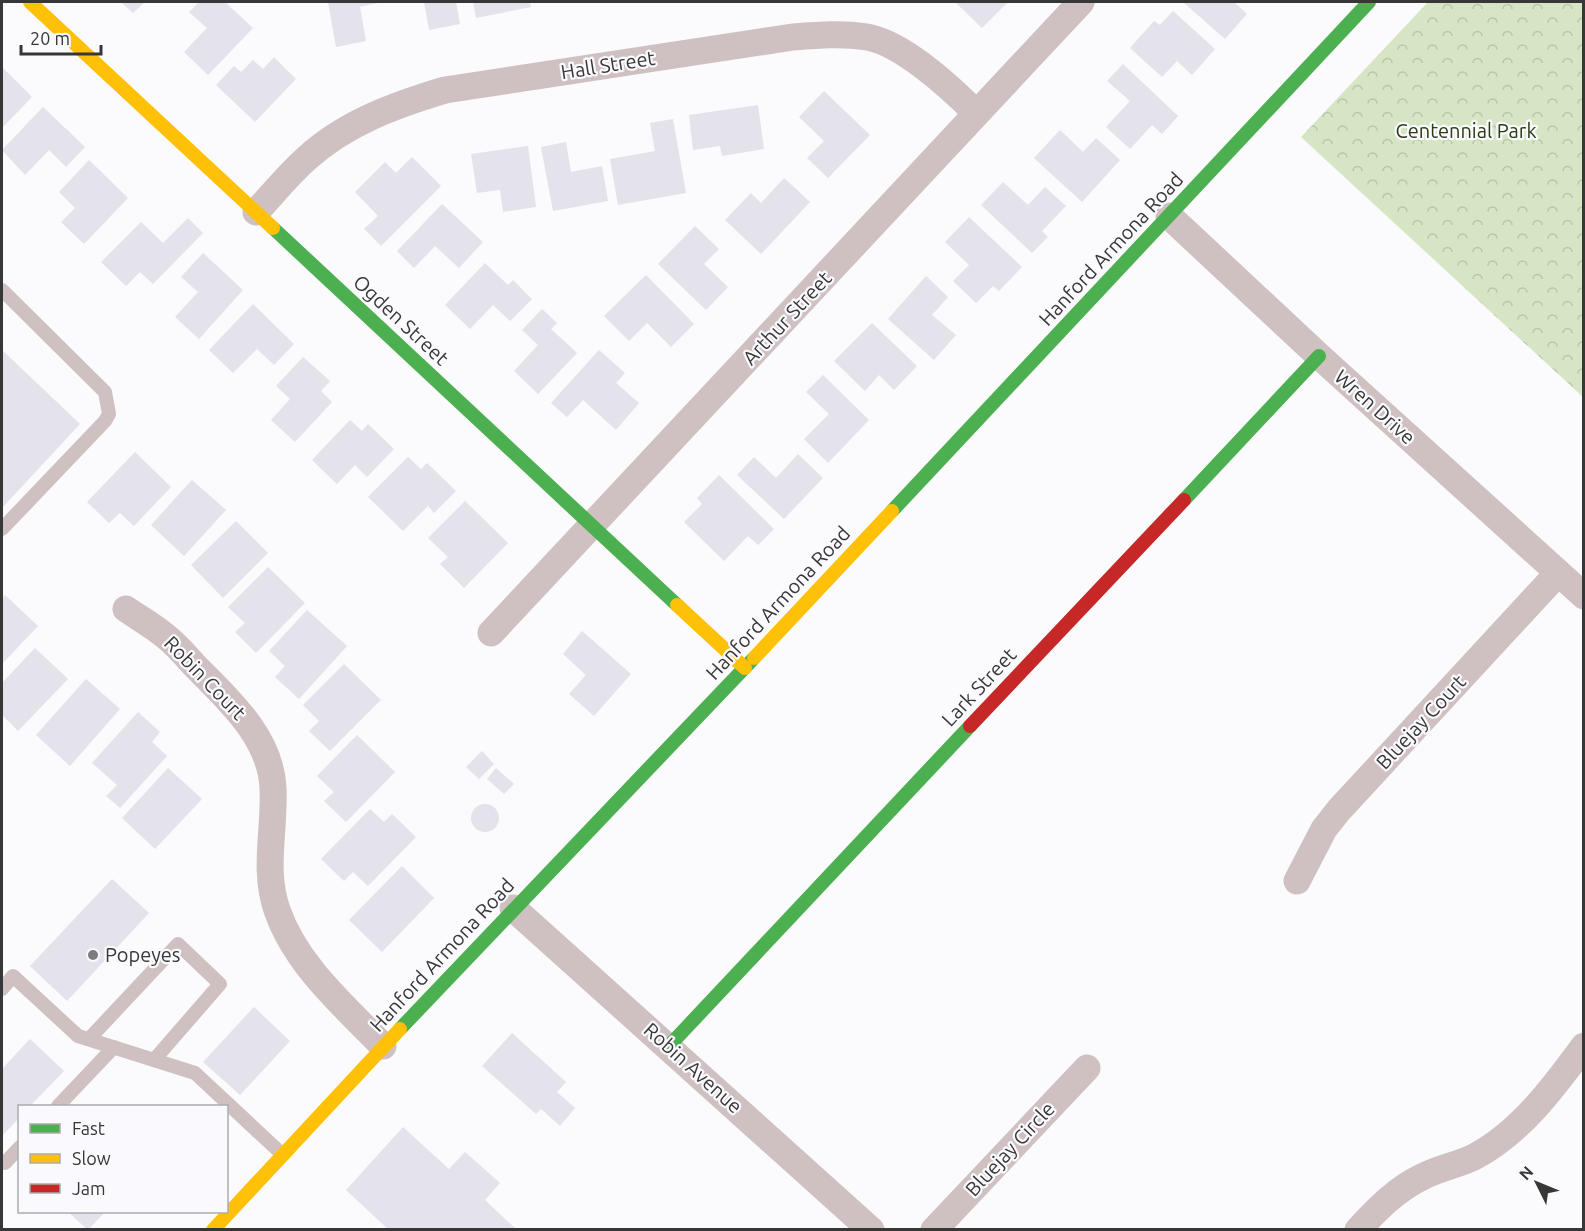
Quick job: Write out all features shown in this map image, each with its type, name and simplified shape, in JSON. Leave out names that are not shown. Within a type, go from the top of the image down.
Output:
[{"type":"street","name":"Ogden Street","points":[[30,2],[745,668]]},
{"type":"street","name":"Arthur Street","points":[[491,633],[1081,2]]},
{"type":"street","name":"Hanford Armona Road","points":[[213,1230],[513,908],[745,668],[1370,2]]},
{"type":"street","name":"Hall Street","points":[[256,212],[307,158],[358,122],[396,104],[445,90],[793,37],[833,34],[870,37],[911,57],[947,84],[976,113]]},
{"type":"street","name":"Wren Drive","points":[[1169,216],[1319,356],[1584,596]]},
{"type":"street","name":"Lark Street","points":[[669,1046],[1319,356]]},
{"type":"street","name":"Bluejay Court","points":[[1297,881],[1324,829],[1339,810],[1558,573]]},
{"type":"street","name":"Robin Court","points":[[126,609],[165,635],[247,721],[254,733],[273,786],[269,879],[278,911],[296,947],[319,980],[383,1046]]},
{"type":"street","name":"Robin Avenue","points":[[513,908],[871,1230]]},
{"type":"street","points":[[1358,1230],[1386,1200],[1422,1177],[1473,1157],[1492,1145],[1526,1117],[1556,1085],[1584,1046]]},
{"type":"street","name":"Bluejay Circle","points":[[934,1230],[1087,1068]]},
{"type":"lane","points":[[2,290],[105,392],[109,414],[105,421],[2,529]]},
{"type":"lane","points":[[89,1039],[177,944],[220,984],[154,1060]]},
{"type":"lane","points":[[2,989],[13,976],[78,1036],[195,1073],[283,1155]]},
{"type":"lane","points":[[60,1105],[114,1047]]},
{"type":"lane","points":[[4,1163],[18,1149]]},
{"type":"green space","name":"Centennial Park","points":[[1428,2],[1583,2],[1583,397],[1301,137]]},
{"type":"building","points":[[121,2],[145,2],[133,13]]},
{"type":"building","points":[[199,2],[225,2],[253,28],[208,75],[184,52],[207,28],[189,12]]},
{"type":"building","points":[[328,2],[382,2],[360,7],[366,41],[336,47]]},
{"type":"building","points":[[424,2],[456,2],[460,24],[429,30]]},
{"type":"building","points":[[473,2],[530,2],[531,7],[476,18]]},
{"type":"building","points":[[955,2],[1008,2],[982,28]]},
{"type":"building","points":[[1183,2],[1234,2],[1247,14],[1225,39]]},
{"type":"building","points":[[1173,11],[1215,49],[1192,75],[1177,61],[1162,77],[1130,48],[1154,21],[1160,25]]},
{"type":"building","points":[[274,57],[296,79],[255,122],[216,85],[234,66],[241,72],[253,60],[263,69]]},
{"type":"building","points":[[1123,64],[1178,116],[1162,134],[1152,125],[1130,149],[1106,127],[1130,101],[1107,81]]},
{"type":"building","points":[[2,67],[32,97],[2,128]]},
{"type":"building","points":[[824,91],[870,135],[828,178],[807,158],[824,141],[799,117]]},
{"type":"building","points":[[758,105],[764,149],[722,156],[720,146],[693,150],[689,115]]},
{"type":"building","points":[[43,107],[85,147],[66,167],[49,150],[25,175],[2,150]]},
{"type":"building","points":[[673,119],[686,193],[618,205],[610,159],[655,151],[650,123]]},
{"type":"building","points":[[1060,130],[1083,152],[1096,138],[1120,160],[1082,202],[1034,158]]},
{"type":"building","points":[[566,142],[571,172],[602,166],[608,201],[553,211],[541,147]]},
{"type":"building","points":[[528,146],[536,207],[503,212],[500,190],[477,193],[471,154]]},
{"type":"building","points":[[412,157],[441,186],[381,246],[364,229],[378,216],[355,192],[385,162],[396,173]]},
{"type":"building","points":[[89,160],[128,198],[84,244],[61,222],[75,208],[59,192]]},
{"type":"building","points":[[784,178],[810,202],[761,254],[725,220],[751,193],[761,203]]},
{"type":"building","points":[[1003,182],[1028,205],[1045,187],[1066,206],[1042,231],[1048,237],[1032,253],[981,205]]},
{"type":"building","points":[[442,204],[483,242],[459,268],[435,246],[414,268],[397,251]]},
{"type":"building","points":[[969,217],[1022,267],[999,291],[993,286],[976,303],[953,281],[969,265],[945,242]]},
{"type":"building","points":[[188,218],[203,233],[153,284],[140,272],[126,286],[101,262],[141,222],[163,243]]},
{"type":"building","points":[[695,226],[719,249],[704,264],[728,287],[706,310],[658,264]]},
{"type":"building","points":[[203,253],[243,290],[199,339],[175,317],[198,292],[181,277]]},
{"type":"building","points":[[485,263],[508,285],[513,280],[532,299],[510,321],[493,305],[470,329],[445,305]]},
{"type":"building","points":[[646,275],[694,324],[671,347],[647,323],[629,341],[604,316]]},
{"type":"building","points":[[926,276],[948,297],[932,315],[956,335],[934,360],[888,319]]},
{"type":"building","points":[[253,304],[294,344],[274,365],[257,349],[233,373],[209,350]]},
{"type":"building","points":[[542,309],[557,323],[551,329],[577,353],[538,394],[514,371],[538,345],[522,330]]},
{"type":"building","points":[[872,323],[917,366],[894,390],[879,375],[865,391],[834,361]]},
{"type":"building","points":[[2,350],[80,424],[2,508]]},
{"type":"building","points":[[599,350],[625,373],[616,383],[639,403],[616,430],[583,400],[567,417],[551,403]]},
{"type":"building","points":[[303,357],[330,381],[321,391],[332,402],[295,442],[271,420],[290,399],[276,386]]},
{"type":"building","points":[[823,375],[869,420],[828,463],[804,439],[829,414],[806,392]]},
{"type":"building","points":[[350,420],[362,431],[368,424],[394,449],[367,477],[355,465],[337,484],[312,460]]},
{"type":"building","points":[[135,452],[171,487],[134,526],[120,513],[109,523],[87,502]]},
{"type":"building","points":[[798,454],[823,478],[784,519],[737,475],[754,457],[776,478]]},
{"type":"building","points":[[408,457],[421,469],[427,463],[456,491],[434,513],[428,506],[403,531],[368,497]]},
{"type":"building","points":[[719,475],[774,529],[758,545],[748,536],[724,561],[684,522],[702,504],[697,498]]},
{"type":"building","points":[[192,480],[226,510],[184,556],[151,525]]},
{"type":"building","points":[[465,501],[508,543],[464,588],[440,564],[448,557],[428,538]]},
{"type":"building","points":[[236,521],[268,553],[223,598],[191,565]]},
{"type":"building","points":[[268,567],[305,603],[256,653],[235,632],[245,623],[228,607]]},
{"type":"building","points":[[5,595],[38,626],[2,664],[2,599]]},
{"type":"building","points":[[307,610],[347,646],[299,699],[275,677],[285,666],[269,651]]},
{"type":"building","points":[[582,631],[631,674],[594,716],[569,694],[586,675],[563,654]]},
{"type":"building","points":[[35,648],[68,679],[18,731],[2,715],[2,683]]},
{"type":"building","points":[[344,664],[381,700],[330,751],[309,731],[319,721],[303,705]]},
{"type":"building","points":[[86,679],[120,709],[70,766],[36,735]]},
{"type":"building","points":[[138,712],[160,732],[152,742],[167,756],[120,808],[106,796],[117,785],[92,763]]},
{"type":"building","points":[[357,735],[395,772],[346,822],[324,801],[334,792],[317,776]]},
{"type":"building","points":[[482,751],[494,764],[479,779],[466,767]]},
{"type":"building","points":[[168,768],[202,799],[155,849],[122,818]]},
{"type":"building","points":[[496,768],[514,784],[504,794],[487,779]]},
{"type":"building","points":[[485,804],[495,808],[499,818],[495,828],[485,832],[475,828],[471,818],[475,808]]},
{"type":"building","points":[[370,809],[384,822],[392,814],[416,837],[368,886],[353,872],[344,881],[321,859]]},
{"type":"building","points":[[402,866],[434,898],[382,952],[349,920]]},
{"type":"building","points":[[112,879],[149,913],[67,1001],[30,966]]},
{"type":"building","points":[[254,1007],[290,1041],[240,1095],[203,1062]]},
{"type":"building","points":[[512,1033],[566,1082],[557,1092],[575,1108],[560,1126],[541,1109],[536,1114],[482,1066]]},
{"type":"building","points":[[30,1039],[64,1071],[31,1105],[18,1105],[18,1119],[2,1136],[2,1069]]},
{"type":"building","points":[[403,1127],[449,1169],[465,1152],[500,1183],[485,1200],[517,1230],[389,1230],[346,1190]]},
{"type":"building","points":[[69,1213],[104,1213],[88,1230]]},
{"type":"traffic: fast","points":[[892,511],[1369,2]]},
{"type":"traffic: fast","points":[[273,228],[677,605]]},
{"type":"traffic: fast","points":[[1184,500],[1319,356]]},
{"type":"traffic: fast","points":[[400,1029],[754,658]]},
{"type":"traffic: fast","points":[[669,1046],[970,726]]},
{"type":"traffic: slow","points":[[30,2],[273,228]]},
{"type":"traffic: slow","points":[[754,658],[892,511]]},
{"type":"traffic: slow","points":[[677,605],[745,668]]},
{"type":"traffic: slow","points":[[213,1230],[400,1029]]},
{"type":"traffic: jam","points":[[970,726],[1184,500]]},
{"type":"place","name":"Popeyes","points":[[93,955]]}]
